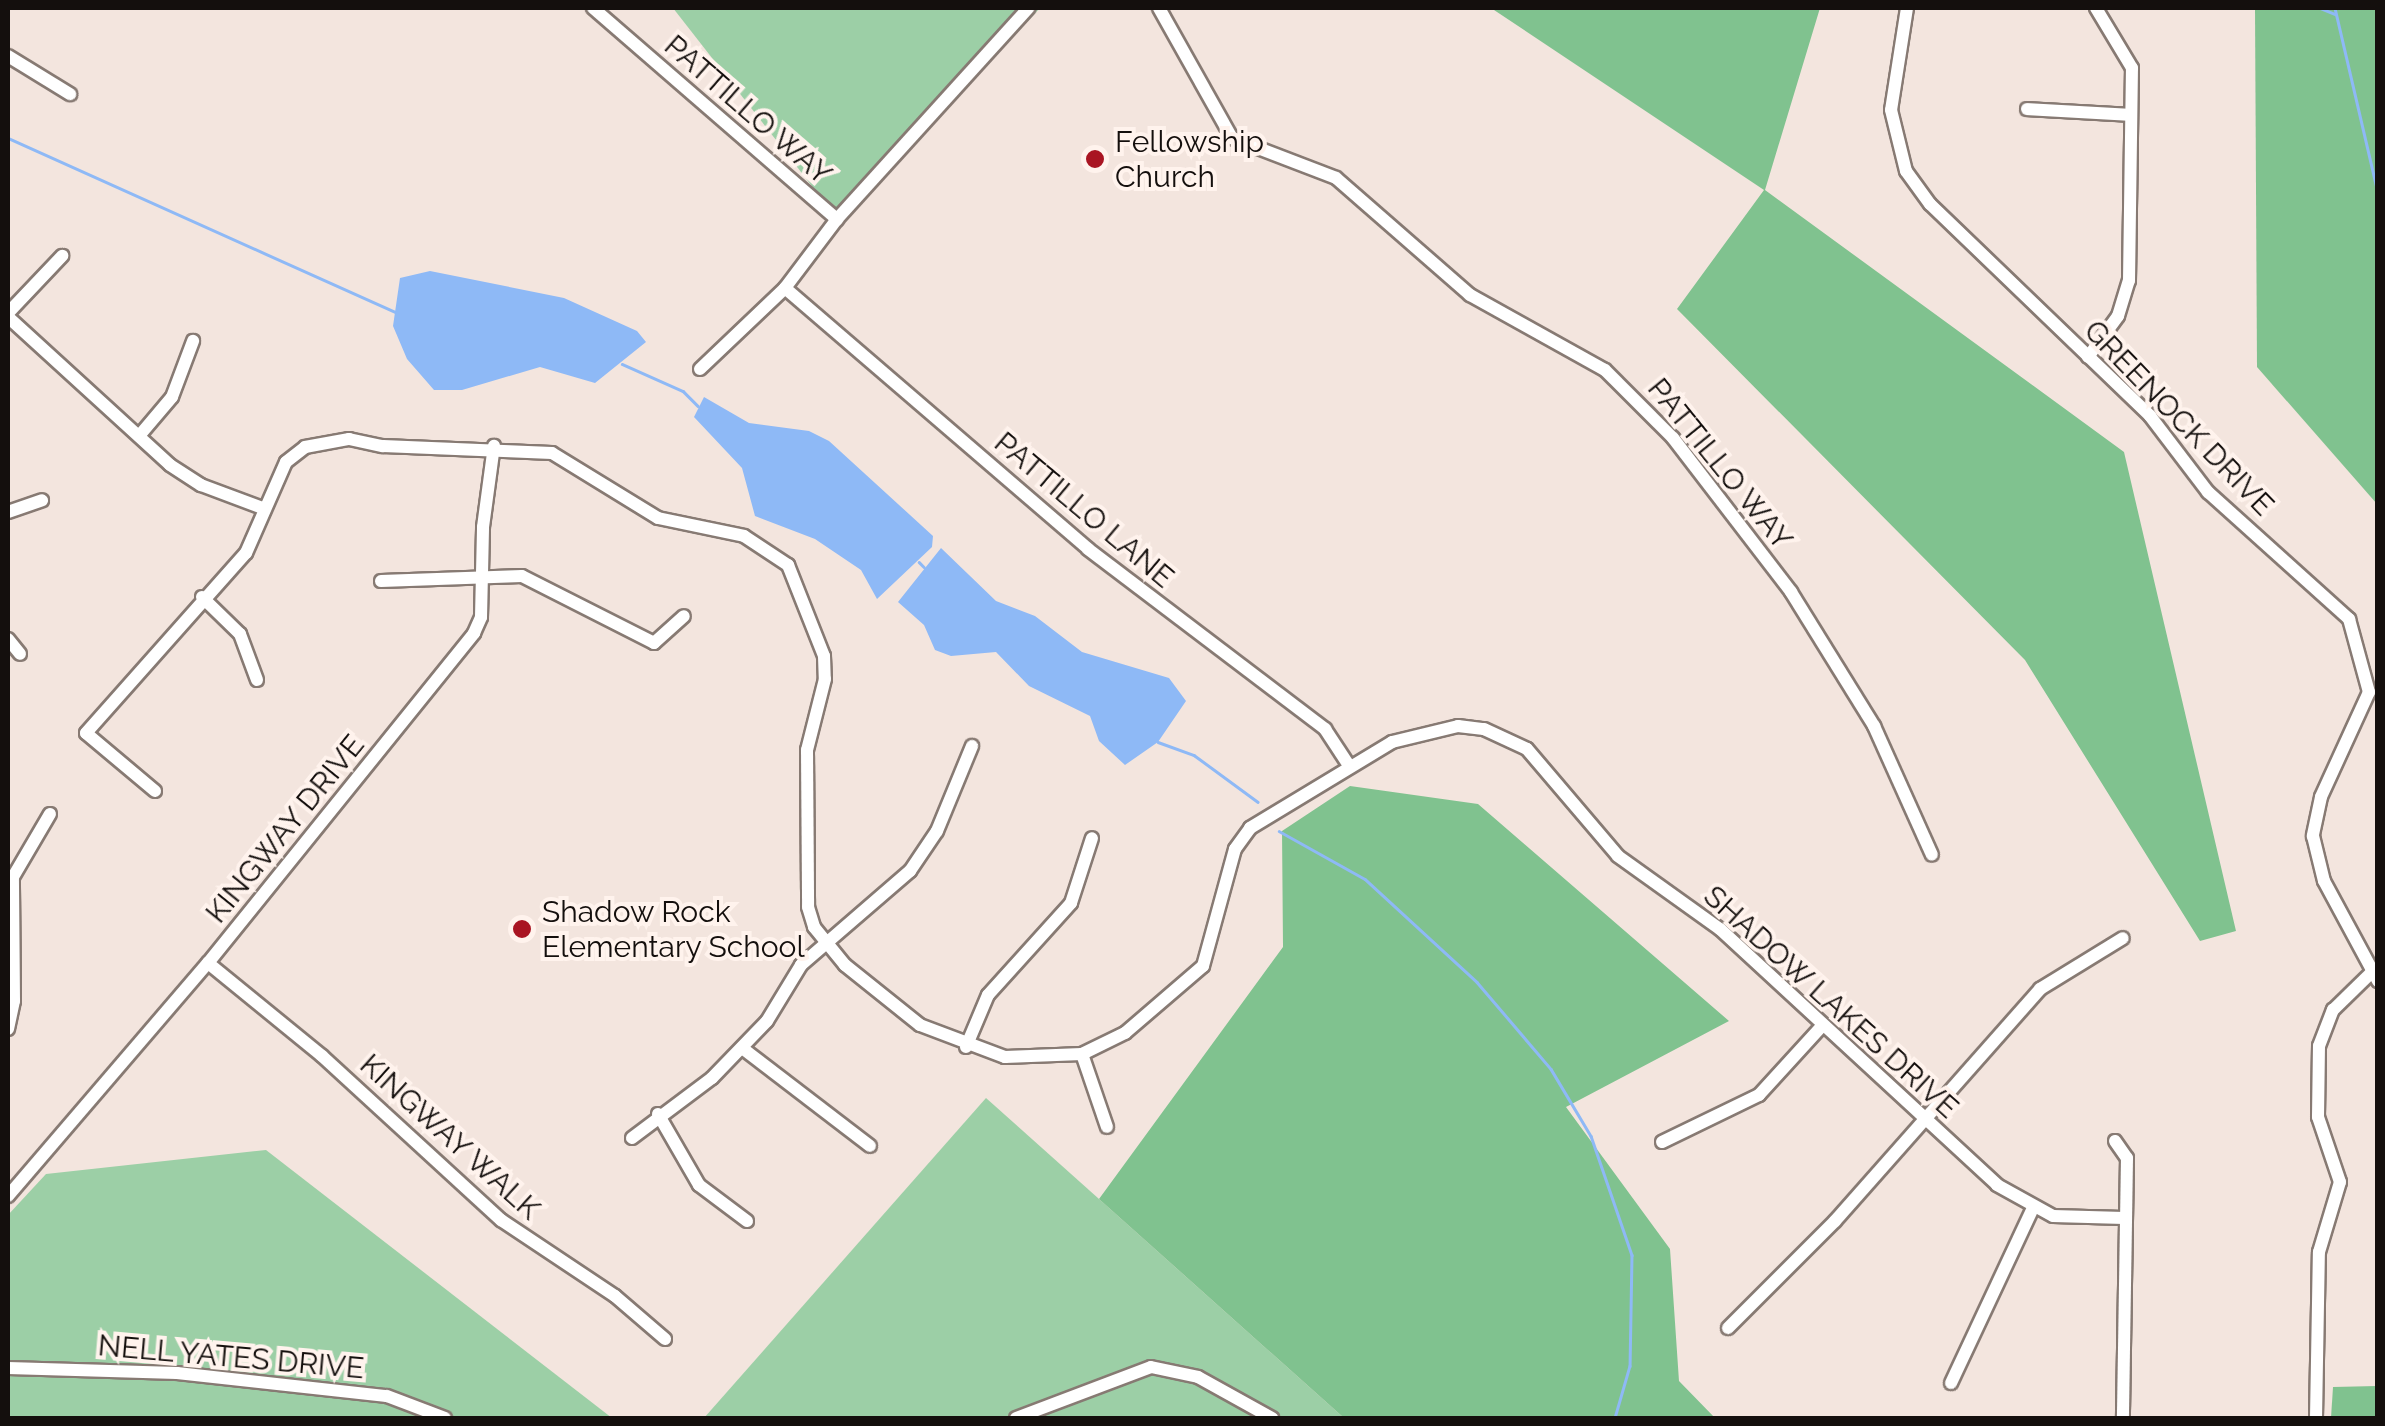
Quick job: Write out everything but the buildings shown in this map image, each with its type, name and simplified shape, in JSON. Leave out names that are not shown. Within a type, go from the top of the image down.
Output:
[{"type":"street","name":"PATTILLO WAY","points":[[593,8],[836,220],[1028,8]]},
{"type":"street","name":"PATTILLO WAY","points":[[1158,8],[1232,138],[1336,178],[1470,294],[1605,370],[1673,438],[1790,592],[1874,726],[1932,855]]},
{"type":"street","name":"GREENOCK DRIVE","points":[[1907,8],[1890,110],[1906,171],[1930,204],[2150,416],[2208,492],[2349,619],[2369,692],[2321,797],[2314,836],[2324,881],[2374,978]]},
{"type":"street","points":[[2088,357],[2118,316],[2129,281],[2132,68],[2096,8]]},
{"type":"street","points":[[8,56],[70,94]]},
{"type":"street","points":[[2027,109],[2131,115]]},
{"type":"street","points":[[700,369],[785,288],[836,220]]},
{"type":"street","points":[[62,256],[8,315],[139,436],[201,485],[263,508]]},
{"type":"street","name":"PATTILLO LANE","points":[[785,288],[1088,549],[1325,728],[1350,767]]},
{"type":"street","points":[[139,436],[172,396],[193,341]]},
{"type":"street","name":"SHADOW LAKES DRIVE","points":[[156,792],[86,733],[202,597],[246,552],[286,462],[322,442],[494,446],[552,453],[658,518],[744,536],[788,565],[824,656],[806,768],[808,907],[825,944],[920,1025],[966,1047],[1005,1057],[1082,1054],[1125,1033],[1203,966],[1235,848],[1250,828],[1392,742],[1458,726],[1509,736],[1562,785],[1618,856],[1720,929],[1820,1028],[2032,1210]]},
{"type":"street","name":"KINGWAY DRIVE","points":[[8,1196],[208,964],[474,634],[481,617],[494,446]]},
{"type":"street","points":[[8,512],[42,500]]},
{"type":"street","points":[[381,582],[482,576],[540,582],[654,644],[684,616]]},
{"type":"street","points":[[202,597],[240,634],[258,680]]},
{"type":"street","points":[[8,640],[20,654]]},
{"type":"street","points":[[632,1138],[658,1114],[695,1092],[742,1048],[800,965],[922,854],[972,746]]},
{"type":"street","points":[[8,1028],[14,1001],[13,877],[50,814]]},
{"type":"street","points":[[966,1047],[988,995],[1070,903],[1092,838]]},
{"type":"street","points":[[1728,1328],[2040,990],[2123,938]]},
{"type":"street","name":"KINGWAY WALK","points":[[208,964],[322,1056],[501,1220],[615,1296],[666,1339]]},
{"type":"street","points":[[2316,1418],[2319,1252],[2340,1182],[2318,1117],[2319,1046],[2332,1010],[2374,978]]},
{"type":"street","points":[[1662,1142],[1716,1121],[1758,1095],[1820,1028]]},
{"type":"street","points":[[742,1048],[870,1146]]},
{"type":"street","points":[[1082,1054],[1107,1127]]},
{"type":"street","points":[[658,1114],[699,1184],[747,1221]]},
{"type":"street","points":[[2115,1141],[2126,1158],[2122,1418]]},
{"type":"street","points":[[1951,1383],[2032,1210],[2124,1218]]},
{"type":"street","points":[[1016,1418],[1152,1367],[1198,1378],[1272,1418]]},
{"type":"street","name":"NELL YATES DRIVE","points":[[8,1368],[177,1373],[387,1396],[445,1418]]},
{"type":"green space","points":[[673,8],[1040,8],[840,222]]},
{"type":"green space","points":[[1491,8],[1820,8],[1765,190],[2124,452],[2236,931],[2200,941],[2025,660],[1677,309],[1764,190]]},
{"type":"green space","points":[[2255,8],[2377,8],[2377,504],[2257,367]]},
{"type":"green space","points":[[1350,786],[1478,804],[1729,1021],[1566,1107],[1670,1249],[1679,1381],[1715,1418],[1344,1418],[1099,1199],[1283,947],[1282,831]]},
{"type":"green space","points":[[986,1098],[1344,1418],[704,1418]]},
{"type":"green space","points":[[266,1150],[612,1418],[8,1418],[8,1215],[46,1174]]},
{"type":"green space","points":[[2377,1386],[2377,1418],[2331,1418],[2333,1387]]},
{"type":"water","points":[[430,271],[564,298],[637,331],[646,342],[595,383],[540,367],[462,390],[434,390],[407,359],[393,326],[400,278]]},
{"type":"water","points":[[704,397],[749,423],[809,431],[829,441],[933,536],[932,547],[877,599],[861,570],[815,539],[755,516],[742,468],[694,417]]},
{"type":"water","points":[[941,548],[996,601],[1035,616],[1082,652],[1169,678],[1186,701],[1158,742],[1125,765],[1099,741],[1090,716],[1029,686],[996,652],[951,656],[935,650],[924,625],[898,602]]},
{"type":"waterway","points":[[2320,8],[2335,14]]},
{"type":"waterway","points":[[2335,8],[2378,193]]},
{"type":"waterway","points":[[8,138],[395,312]]},
{"type":"waterway","points":[[622,364],[683,391],[698,406]]},
{"type":"waterway","points":[[919,562],[924,567]]},
{"type":"waterway","points":[[1158,742],[1194,755],[1258,802]]},
{"type":"waterway","points":[[1279,831],[1365,879],[1477,982],[1551,1069],[1591,1136],[1632,1255],[1630,1366],[1615,1418]]},
{"type":"place","name":"Fellowship Church","points":[[1095,159]]},
{"type":"place","name":"Shadow Rock Elementary School","points":[[522,929]]}]
